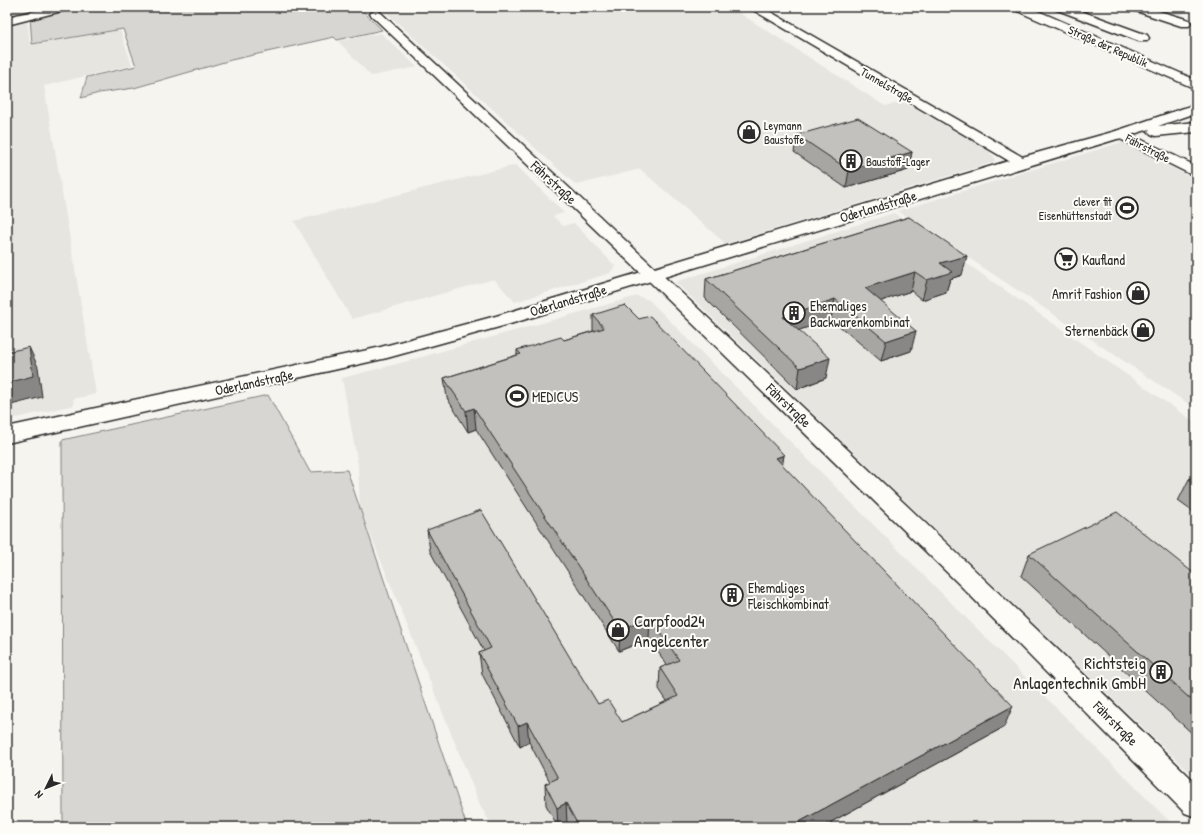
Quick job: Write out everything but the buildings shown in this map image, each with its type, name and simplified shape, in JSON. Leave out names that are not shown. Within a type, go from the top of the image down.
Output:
[{"type":"street","points":[[7,21],[66,7]]},
{"type":"street","name":"Tunnelstraße","points":[[754,7],[1021,162]]},
{"type":"street","name":"Straße der Republik","points":[[1019,7],[1195,82]]},
{"type":"street","name":"Straße der Republik","points":[[1039,7],[1195,82]]},
{"type":"street","points":[[1058,7],[1143,38]]},
{"type":"street","points":[[1134,7],[1192,23]]},
{"type":"street","name":"Fährstraße","points":[[376,14],[652,274],[970,579],[1196,803]]},
{"type":"street","points":[[1121,29],[1157,14]]},
{"type":"street","name":"Oderlandstraße","points":[[7,435],[380,354],[503,320],[1021,162],[1121,134],[1196,108]]},
{"type":"street","name":"Oderlandstraße","points":[[1147,125],[1196,120]]},
{"type":"street","name":"Oderlandstraße","points":[[1121,134],[1196,127]]},
{"type":"street","name":"Fährstraße","points":[[1121,134],[1196,172]]},
{"type":"shaded area","points":[[7,7],[50,7],[7,17]]},
{"type":"shaded area","points":[[72,7],[359,7],[382,30],[337,40],[334,37],[231,60],[134,88],[99,93],[81,98],[87,77],[136,66],[123,29],[32,44],[30,17]]},
{"type":"shaded area","points":[[380,7],[730,7],[885,106],[903,102],[987,149],[995,158],[994,162],[726,244],[640,169],[576,185]]},
{"type":"shaded area","points":[[1138,7],[1196,7],[1196,9],[1172,18]]},
{"type":"shaded area","points":[[27,19],[30,45],[120,30],[132,65],[44,86],[96,394],[73,399],[74,405],[7,420],[7,24]]},
{"type":"shaded area","points":[[381,33],[417,67],[371,76],[338,41]]},
{"type":"shaded area","points":[[1122,142],[1196,180],[1196,409],[898,211]]},
{"type":"shaded area","points":[[516,165],[564,213],[553,216],[563,226],[574,223],[615,266],[610,273],[515,302],[494,279],[352,319],[294,221]]},
{"type":"shaded area","points":[[894,213],[1196,423],[1196,778],[675,282]]},
{"type":"shaded area","points":[[637,296],[649,300],[1175,827],[493,827],[481,807],[360,509],[358,465],[342,378],[397,364]]},
{"type":"shaded area","points":[[268,395],[310,472],[347,470],[467,827],[63,827],[62,440]]},
{"type":"place","name":"Leymann Baustoffe","points":[[749,132]]},
{"type":"place","name":"Baustoff-Lager","points":[[851,161]]},
{"type":"place","name":"clever fit Eisenhüttenstadt","points":[[1127,208]]},
{"type":"place","name":"Kaufland","points":[[1066,259]]},
{"type":"place","name":"Amrit Fashion","points":[[1138,293]]},
{"type":"place","name":"Ehemaliges Backwarenkombinat","points":[[794,313]]},
{"type":"place","name":"Sternenbäck","points":[[1143,330]]},
{"type":"place","name":"MEDICUS","points":[[517,396]]},
{"type":"place","name":"Ehemaliges Fleischkombinat","points":[[732,595]]},
{"type":"place","name":"Carpfood24 Angelcenter","points":[[618,630]]},
{"type":"place","name":"Richtsteig Anlagentechnik GmbH","points":[[1161,672]]}]
